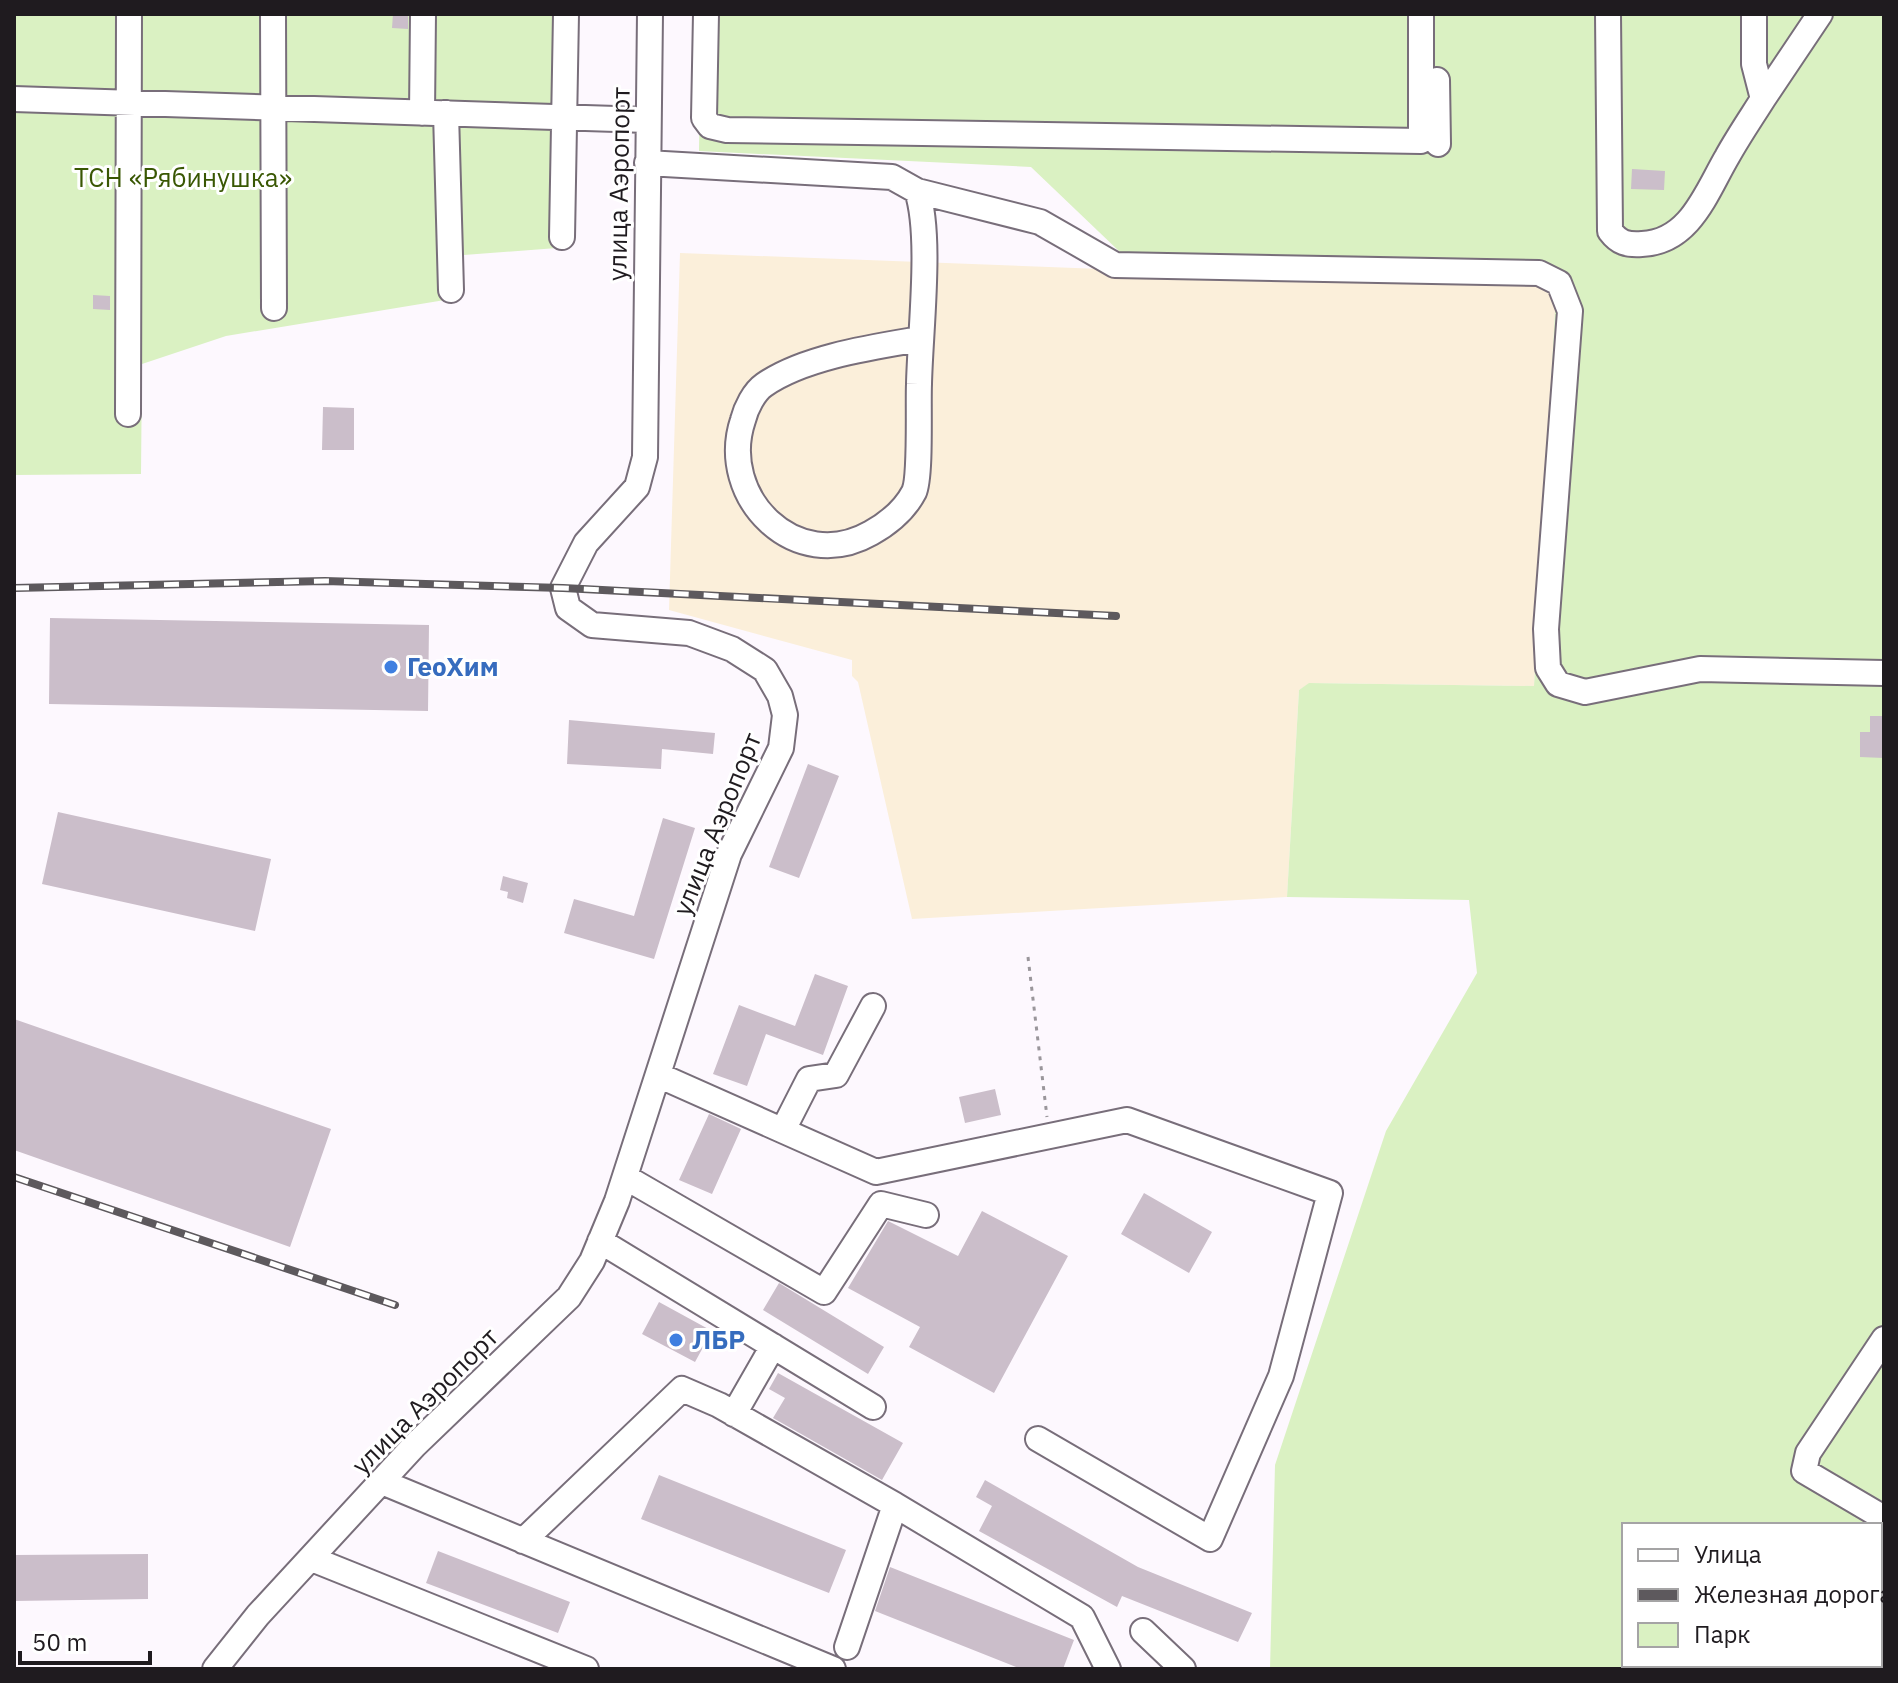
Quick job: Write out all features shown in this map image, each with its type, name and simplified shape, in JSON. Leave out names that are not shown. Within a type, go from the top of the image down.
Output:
[{"type":"street","points":[[128,414],[129,14]]},
{"type":"street","points":[[273,14],[274,308]]},
{"type":"street","points":[[422,113],[423,14]]},
{"type":"street","points":[[562,237],[566,14]]},
{"type":"street","name":"улица Аэропорт","points":[[215,1669],[258,1615],[382,1482],[569,1297],[600,1241],[625,1177],[729,854],[781,748],[785,715],[780,696],[765,670],[732,649],[689,633],[592,625],[568,608],[563,588],[586,543],[637,487],[645,457],[650,14]]},
{"type":"street","points":[[706,14],[704,118],[710,126],[727,130],[1421,141],[1421,14]]},
{"type":"street","points":[[1436,14],[1438,144]]},
{"type":"street","points":[[1608,14],[1610,231],[1617,240],[1627,245],[1655,244],[1678,232],[1699,210],[1763,99],[1820,14]]},
{"type":"street","points":[[1754,14],[1754,64],[1763,99]]},
{"type":"street","points":[[14,99],[647,120]]},
{"type":"street","points":[[446,113],[451,290]]},
{"type":"street","points":[[647,163],[892,177],[917,191],[1040,222],[1115,265],[1539,273],[1559,283],[1570,311],[1546,629],[1548,668],[1558,684],[1585,692],[1700,669],[1884,673]]},
{"type":"street","points":[[917,191],[924,211],[920,339],[915,490],[893,521],[855,542],[822,548],[785,535],[754,507],[735,442],[742,421],[761,387],[784,373],[869,348],[920,339]]},
{"type":"street","points":[[783,1130],[809,1079],[836,1075],[873,1006]]},
{"type":"street","points":[[658,1075],[876,1172],[1127,1120],[1330,1193],[1281,1376],[1210,1539],[1038,1439]]},
{"type":"street","points":[[625,1177],[824,1292],[881,1204],[926,1215]]},
{"type":"street","points":[[600,1241],[873,1407]]},
{"type":"street","points":[[1884,1339],[1808,1453],[1804,1471],[1884,1518]]},
{"type":"street","points":[[734,1414],[773,1346]]},
{"type":"street","points":[[523,1541],[682,1389],[734,1414],[895,1505],[1082,1617],[1108,1669]]},
{"type":"street","points":[[382,1482],[833,1669]]},
{"type":"street","points":[[847,1647],[895,1505]]},
{"type":"street","points":[[312,1559],[586,1669]]},
{"type":"street","points":[[1143,1631],[1183,1669]]},
{"type":"path","points":[[1028,957],[1049,1136]]},
{"type":"shaded area","points":[[680,253],[1550,286],[1556,294],[1534,686],[1310,683],[1299,690],[1287,897],[912,919],[858,682],[852,676],[852,660],[669,610]]},
{"type":"green space","name":"ТСН «Рябинушка»","points":[[14,14],[573,14],[570,247],[464,255],[463,297],[226,336],[142,364],[141,474],[14,475]]},
{"type":"green space","points":[[701,14],[1884,14],[1884,1669],[1270,1669],[1275,1465],[1386,1131],[1477,973],[1469,900],[1287,897],[1299,690],[1309,683],[1534,686],[1556,294],[1541,271],[1121,253],[1031,167],[699,151]]},
{"type":"building","points":[[393,14],[408,14],[408,29],[392,28]]},
{"type":"building","points":[[1632,169],[1665,171],[1664,190],[1631,189]]},
{"type":"building","points":[[93,295],[110,296],[110,310],[93,309]]},
{"type":"building","points":[[323,407],[354,408],[354,450],[322,450]]},
{"type":"building","points":[[50,618],[429,625],[428,711],[49,704]]},
{"type":"building","points":[[1870,716],[1884,716],[1884,758],[1860,757],[1860,732],[1870,732]]},
{"type":"building","points":[[569,720],[715,733],[713,754],[662,749],[661,769],[567,764]]},
{"type":"building","points":[[808,764],[839,776],[799,878],[769,867]]},
{"type":"building","points":[[58,812],[271,859],[255,931],[42,884]]},
{"type":"building","points":[[663,818],[695,828],[654,959],[564,933],[574,899],[634,916]]},
{"type":"building","points":[[503,876],[528,883],[523,903],[507,898],[508,892],[500,890]]},
{"type":"building","points":[[815,974],[848,986],[823,1055],[766,1034],[747,1086],[713,1074],[739,1005],[795,1026]]},
{"type":"building","points":[[14,1019],[331,1129],[290,1247],[14,1150]]},
{"type":"building","points":[[995,1089],[1001,1115],[965,1123],[959,1097]]},
{"type":"building","points":[[709,1114],[741,1129],[712,1194],[679,1180]]},
{"type":"building","points":[[1144,1193],[1212,1232],[1189,1273],[1121,1234]]},
{"type":"building","points":[[982,1211],[1068,1256],[994,1393],[909,1347],[920,1327],[848,1288],[888,1221],[958,1256]]},
{"type":"building","points":[[779,1283],[884,1347],[868,1374],[763,1310]]},
{"type":"building","points":[[659,1302],[712,1331],[695,1362],[642,1334]]},
{"type":"building","points":[[778,1373],[903,1443],[882,1480],[773,1418],[785,1398],[769,1389]]},
{"type":"building","points":[[659,1475],[846,1550],[829,1593],[641,1519]]},
{"type":"building","points":[[985,1480],[1138,1567],[1252,1613],[1238,1642],[1122,1596],[1117,1607],[979,1531],[992,1506],[976,1497]]},
{"type":"building","points":[[438,1551],[570,1602],[558,1633],[426,1583]]},
{"type":"building","points":[[148,1554],[148,1599],[14,1601],[14,1555]]},
{"type":"building","points":[[890,1567],[1074,1640],[1063,1669],[1021,1669],[875,1611]]},
{"type":"railway","points":[[14,588],[325,581],[563,588],[1116,616]]},
{"type":"railway","points":[[14,1177],[395,1305]]},
{"type":"place","name":"ГеоХим","points":[[391,667]]},
{"type":"place","name":"ЛБР","points":[[676,1340]]}]
